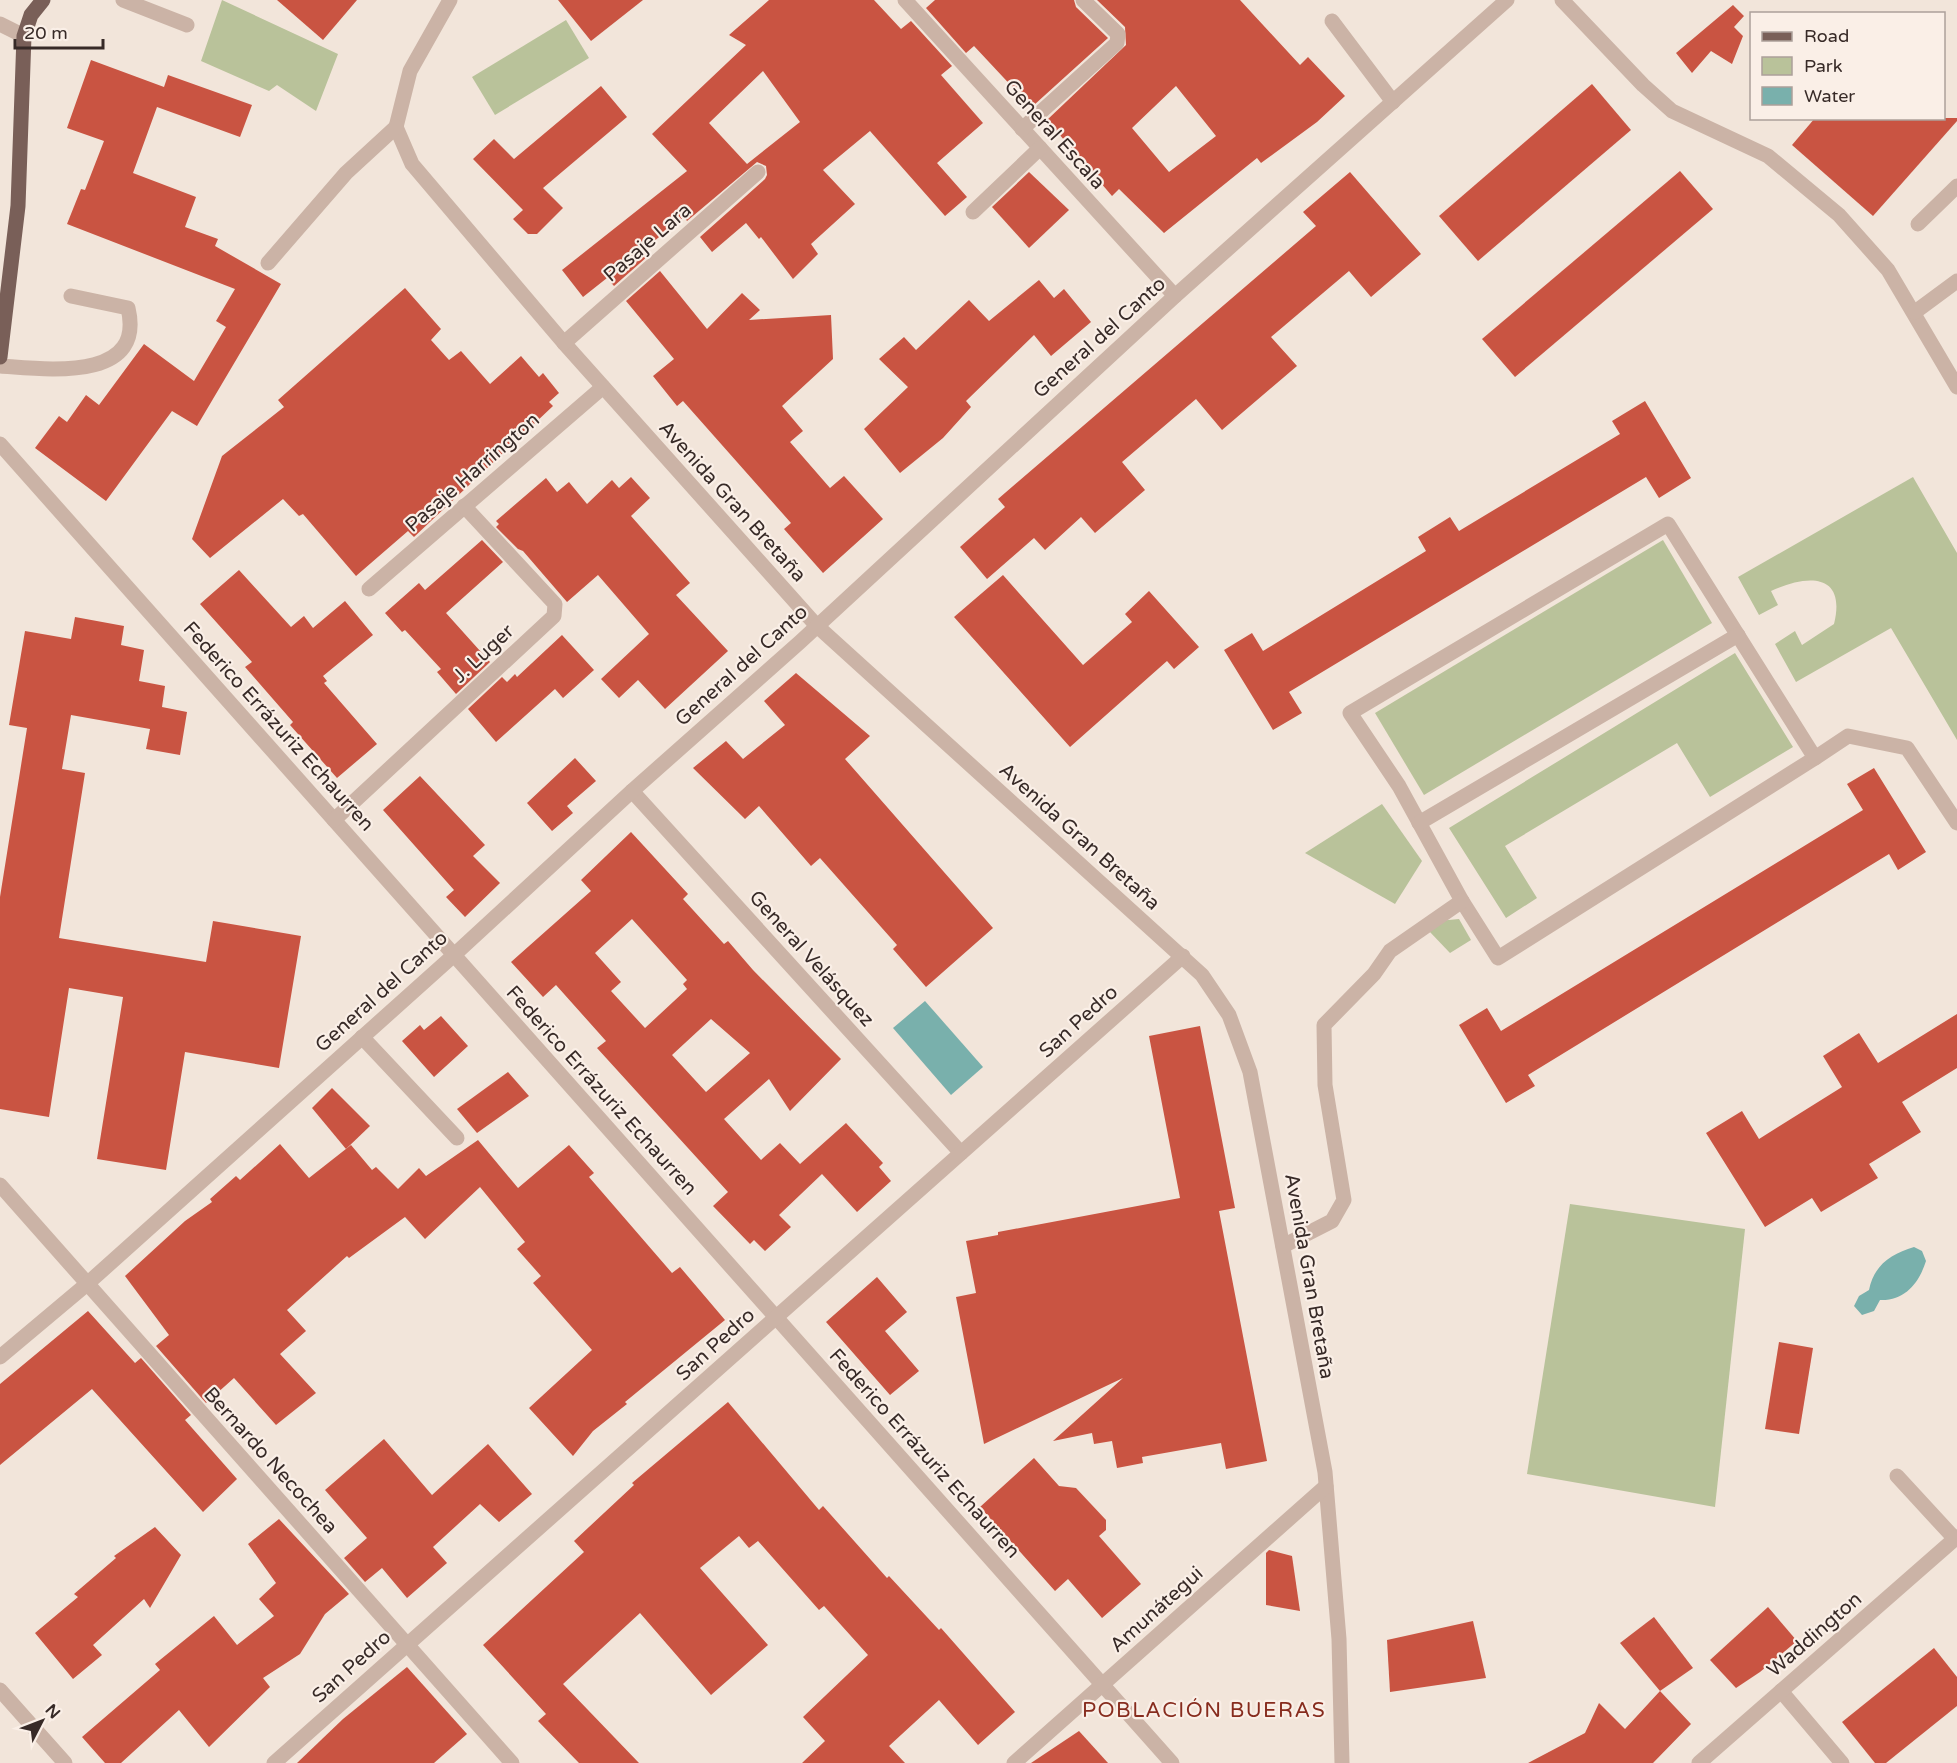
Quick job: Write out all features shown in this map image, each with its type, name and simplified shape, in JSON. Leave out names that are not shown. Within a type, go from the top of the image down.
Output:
[{"type":"main road","points":[[0,357],[18,206],[24,36],[31,15],[43,0]]},
{"type":"street","points":[[123,0],[187,25]]},
{"type":"street","points":[[267,263],[346,173],[396,127],[410,71],[450,0]]},
{"type":"street","name":"General Escala","points":[[905,0],[1175,296]]},
{"type":"street","points":[[1022,129],[1117,43],[1118,34],[1083,0]]},
{"type":"street","name":"General del Canto","points":[[0,1357],[87,1284],[454,955],[1175,296],[1507,0]]},
{"type":"street","points":[[1562,0],[1643,85],[1672,111],[1768,156],[1839,215],[1888,270],[1915,312],[1957,387]]},
{"type":"street","points":[[1332,21],[1393,102]]},
{"type":"street","points":[[0,24],[24,36]]},
{"type":"street","name":"Avenida Gran Bretaña","points":[[396,127],[412,164],[564,344],[816,625],[900,704],[1183,956],[1216,993],[1239,1039],[1250,1072],[1326,1486],[1339,1639],[1342,1763]]},
{"type":"street","points":[[973,212],[1040,148]]},
{"type":"street","name":"Pasaje Lara","points":[[564,344],[758,172]]},
{"type":"street","points":[[1918,224],[1957,186]]},
{"type":"street","points":[[1915,312],[1957,281]]},
{"type":"street","points":[[0,366],[92,367],[111,360],[122,350],[130,336],[129,308],[71,296]]},
{"type":"street","name":"Pasaje Harrington","points":[[369,589],[603,387]]},
{"type":"street","name":"Federico Errázuriz Echaurren","points":[[0,444],[1172,1763]]},
{"type":"street","name":"J. Luger","points":[[334,820],[554,616],[555,604],[464,506]]},
{"type":"street","points":[[1815,758],[1668,524],[1350,713],[1399,786],[1461,901],[1498,958],[1815,758],[1848,736],[1907,748],[1957,823]]},
{"type":"street","points":[[1419,823],[1738,635]]},
{"type":"street","name":"General Velásquez","points":[[632,791],[961,1153]]},
{"type":"street","points":[[1283,1246],[1332,1221],[1344,1200],[1325,1085],[1324,1024],[1374,974],[1390,951],[1461,901]]},
{"type":"street","name":"San Pedro","points":[[274,1763],[1183,956]]},
{"type":"street","points":[[362,1037],[457,1138]]},
{"type":"street","name":"Bernardo Necochea","points":[[0,1185],[512,1763]]},
{"type":"street","points":[[1897,1476],[1956,1538]]},
{"type":"street","name":"Amunátegui","points":[[1014,1763],[1326,1486]]},
{"type":"street","name":"Waddington","points":[[1700,1763],[1956,1538]]},
{"type":"street","points":[[0,1690],[65,1763]]},
{"type":"street","points":[[1781,1690],[1842,1763]]},
{"type":"green space","points":[[222,0],[338,54],[316,111],[277,85],[269,91],[201,61]]},
{"type":"green space","points":[[566,20],[589,58],[495,115],[472,77]]},
{"type":"green space","points":[[1913,477],[1957,553],[1957,740],[1891,628],[1796,682],[1775,644],[1795,631],[1802,645],[1834,624],[1836,607],[1834,594],[1829,586],[1820,582],[1809,580],[1797,582],[1771,591],[1778,605],[1759,615],[1738,577]]},
{"type":"green space","points":[[1663,540],[1712,623],[1424,795],[1375,713]]},
{"type":"green space","points":[[1735,653],[1793,747],[1710,797],[1677,743],[1505,846],[1537,898],[1506,918],[1449,828]]},
{"type":"green space","points":[[1382,804],[1422,861],[1395,904],[1305,853]]},
{"type":"green space","points":[[1459,919],[1471,940],[1450,953],[1429,931],[1438,921]]},
{"type":"green space","points":[[1570,1204],[1745,1229],[1715,1507],[1527,1474]]},
{"type":"water","points":[[925,1001],[983,1067],[951,1095],[893,1028]]},
{"type":"water","points":[[1914,1247],[1922,1251],[1926,1261],[1915,1283],[1904,1294],[1889,1300],[1880,1300],[1874,1311],[1862,1315],[1854,1306],[1859,1296],[1869,1290],[1879,1267],[1898,1253]]},
{"type":"building","points":[[277,0],[357,0],[323,40]]},
{"type":"building","points":[[558,0],[643,0],[591,41]]},
{"type":"building","points":[[769,0],[874,0],[901,29],[911,21],[952,66],[941,75],[983,123],[937,163],[967,197],[945,216],[870,131],[823,170],[855,204],[811,244],[818,254],[793,279],[761,237],[759,239],[746,223],[712,252],[700,237],[765,179],[766,166],[757,162],[687,221],[684,217],[643,250],[648,256],[614,286],[607,278],[583,297],[562,270],[687,171],[652,134],[746,45],[729,35]],"holes":[[[763,71],[800,122],[747,164],[709,123]]]},
{"type":"building","points":[[935,0],[1074,0],[1076,7],[1108,38],[1034,105],[1020,90],[1017,92],[974,46],[966,53],[926,8]]},
{"type":"building","points":[[1097,0],[1240,0],[1300,65],[1308,57],[1345,96],[1317,122],[1261,163],[1257,158],[1164,233],[1119,189],[1112,196],[1047,120],[1126,45],[1125,27]],"holes":[[[1176,86],[1216,136],[1169,172],[1132,128]]]},
{"type":"building","points":[[1733,5],[1744,16],[1734,27],[1743,36],[1732,64],[1711,51],[1692,73],[1676,53]]},
{"type":"building","points":[[91,60],[164,87],[168,75],[252,105],[240,137],[157,107],[133,173],[196,197],[185,227],[218,239],[215,246],[281,284],[197,426],[172,411],[106,501],[35,448],[59,416],[67,422],[86,395],[99,405],[144,344],[194,381],[226,327],[216,321],[235,289],[67,224],[81,189],[85,190],[104,141],[67,128]]},
{"type":"building","points":[[1592,84],[1631,130],[1478,261],[1439,216]]},
{"type":"building","points":[[601,86],[627,117],[543,188],[563,208],[537,234],[528,234],[513,219],[523,210],[473,159],[494,139],[514,159]]},
{"type":"building","points":[[1945,118],[1957,118],[1957,121],[1873,216],[1792,145],[1813,120],[1945,120]]},
{"type":"building","points":[[1680,171],[1713,209],[1515,377],[1482,339]]},
{"type":"building","points":[[1029,172],[1069,210],[1029,248],[992,207]]},
{"type":"building","points":[[1350,172],[1421,254],[1371,297],[1349,271],[1271,337],[1297,366],[1222,430],[1196,399],[1122,462],[1145,490],[1095,533],[1081,517],[1045,550],[1034,538],[987,579],[960,547],[1005,507],[998,499],[1316,226],[1303,212]]},
{"type":"building","points":[[660,271],[707,329],[742,293],[760,310],[749,320],[831,315],[833,359],[782,406],[803,431],[790,442],[830,488],[844,476],[883,519],[823,573],[784,529],[791,523],[683,401],[677,406],[653,376],[674,359],[626,301]]},
{"type":"building","points":[[1039,280],[1054,298],[1064,289],[1091,322],[1051,356],[1034,335],[966,401],[971,407],[943,438],[900,473],[864,429],[908,387],[879,359],[904,337],[916,350],[969,300],[989,321]]},
{"type":"building","points":[[405,288],[441,329],[431,340],[449,360],[461,351],[490,384],[521,356],[539,377],[543,373],[559,393],[549,402],[553,406],[414,537],[408,531],[356,576],[303,514],[299,516],[283,499],[210,558],[192,539],[222,456],[284,407],[278,400]]},
{"type":"building","points":[[1645,401],[1691,478],[1659,498],[1646,477],[1289,692],[1302,713],[1273,730],[1224,650],[1252,633],[1263,651],[1426,551],[1418,537],[1450,517],[1459,531],[1620,434],[1612,421]]},
{"type":"building","points":[[631,477],[650,498],[631,516],[690,583],[676,595],[728,651],[665,709],[638,680],[619,698],[601,679],[649,634],[598,575],[567,602],[523,551],[518,549],[496,527],[499,524],[496,521],[546,478],[557,492],[569,482],[587,504],[612,480],[619,488]]},
{"type":"building","points":[[482,540],[503,562],[446,613],[490,662],[456,694],[437,672],[441,669],[405,630],[402,632],[385,613],[419,583],[425,590]]},
{"type":"building","points":[[239,570],[291,627],[304,616],[313,628],[345,601],[373,635],[323,676],[327,681],[324,683],[377,744],[337,778],[290,725],[293,722],[245,667],[252,662],[200,604]]},
{"type":"building","points":[[1003,575],[1083,665],[1132,622],[1125,614],[1149,591],[1199,647],[1174,669],[1167,661],[1070,747],[954,617]]},
{"type":"building","points":[[75,617],[124,626],[121,645],[144,650],[139,681],[165,686],[162,707],[187,712],[180,755],[146,749],[150,729],[71,715],[62,769],[85,773],[59,938],[206,962],[213,921],[301,936],[279,1068],[185,1052],[166,1170],[97,1159],[123,997],[69,988],[49,1117],[0,1109],[0,897],[27,728],[9,725],[25,631],[71,639]]},
{"type":"building","points":[[562,635],[594,670],[563,698],[555,689],[496,742],[468,709],[502,677],[507,682],[515,674],[517,677]]},
{"type":"building","points":[[796,673],[870,736],[845,759],[993,928],[926,987],[893,949],[897,945],[820,858],[811,866],[759,806],[745,819],[693,768],[726,741],[743,759],[785,725],[764,701]]},
{"type":"building","points":[[575,758],[596,781],[567,806],[573,813],[552,831],[527,803]]},
{"type":"building","points":[[1874,768],[1926,852],[1898,870],[1889,854],[1528,1075],[1535,1086],[1506,1103],[1459,1025],[1487,1008],[1501,1031],[1863,810],[1847,784]]},
{"type":"building","points":[[420,776],[485,845],[473,856],[500,883],[465,917],[446,897],[454,890],[383,810]]},
{"type":"building","points":[[631,832],[688,894],[683,899],[724,944],[728,941],[753,970],[841,1059],[790,1111],[769,1079],[724,1119],[761,1160],[780,1143],[800,1164],[846,1123],[883,1163],[879,1167],[891,1181],[857,1212],[822,1174],[779,1215],[791,1227],[765,1251],[754,1240],[750,1244],[713,1206],[728,1192],[597,1048],[606,1041],[556,985],[543,997],[511,962],[591,891],[581,880]],"holes":[[[632,919],[687,980],[683,984],[687,989],[645,1028],[611,991],[621,982],[595,953]],[[711,1019],[750,1053],[706,1092],[672,1055]]]},
{"type":"building","points":[[1957,1014],[1957,1068],[1902,1102],[1921,1132],[1869,1164],[1878,1178],[1821,1212],[1812,1198],[1765,1227],[1706,1133],[1742,1111],[1759,1139],[1842,1087],[1823,1056],[1859,1033],[1878,1063]]},
{"type":"building","points":[[441,1016],[468,1046],[434,1077],[402,1041],[420,1025],[424,1030]]},
{"type":"building","points":[[1200,1026],[1235,1208],[1219,1211],[1267,1461],[1226,1469],[1221,1443],[1142,1457],[1143,1463],[1117,1468],[1112,1441],[1094,1444],[1092,1433],[1053,1441],[1123,1378],[984,1444],[956,1297],[976,1293],[966,1241],[998,1235],[998,1232],[1180,1198],[1149,1036]]},
{"type":"building","points":[[508,1072],[529,1096],[477,1133],[457,1109]]},
{"type":"building","points":[[332,1088],[370,1126],[346,1149],[312,1108]]},
{"type":"building","points":[[478,1140],[518,1188],[569,1145],[594,1173],[589,1177],[672,1273],[680,1267],[725,1320],[625,1402],[627,1404],[593,1431],[573,1456],[529,1408],[592,1350],[533,1283],[541,1276],[517,1249],[525,1242],[480,1187],[425,1239],[405,1217],[349,1258],[347,1256],[287,1310],[306,1331],[280,1354],[316,1393],[276,1425],[234,1378],[206,1403],[156,1346],[169,1335],[125,1276],[185,1221],[212,1202],[210,1199],[236,1176],[240,1180],[280,1144],[309,1178],[351,1145],[372,1170],[376,1167],[398,1189],[419,1168],[426,1176]]},
{"type":"building","points":[[877,1277],[907,1312],[885,1331],[919,1371],[890,1395],[826,1322]]},
{"type":"building","points":[[88,1311],[135,1363],[141,1358],[191,1415],[185,1420],[237,1479],[203,1512],[92,1389],[0,1465],[0,1384]]},
{"type":"building","points":[[1779,1342],[1813,1348],[1799,1434],[1765,1429]]},
{"type":"building","points":[[728,1402],[819,1510],[823,1506],[887,1578],[889,1576],[939,1630],[941,1628],[1015,1712],[978,1745],[939,1700],[889,1746],[905,1763],[802,1763],[825,1741],[803,1717],[868,1655],[824,1606],[819,1610],[758,1541],[749,1548],[739,1536],[700,1568],[768,1645],[711,1695],[640,1613],[563,1684],[639,1763],[579,1763],[538,1721],[546,1714],[483,1645],[584,1552],[574,1541],[634,1485],[632,1483]]},
{"type":"building","points":[[384,1439],[432,1495],[488,1444],[532,1494],[499,1522],[480,1504],[433,1547],[447,1563],[407,1598],[382,1568],[365,1582],[344,1558],[367,1538],[325,1490]]},
{"type":"building","points":[[1034,1458],[1059,1486],[1076,1488],[1106,1520],[1106,1530],[1099,1536],[1141,1584],[1102,1618],[1068,1579],[1055,1591],[980,1507]]},
{"type":"building","points":[[279,1519],[349,1594],[325,1614],[300,1654],[263,1678],[270,1687],[209,1747],[179,1710],[121,1763],[105,1763],[82,1737],[160,1670],[155,1664],[214,1616],[237,1645],[274,1616],[259,1599],[276,1583],[248,1544]]},
{"type":"building","points":[[155,1527],[181,1555],[150,1608],[144,1599],[93,1645],[102,1655],[73,1679],[35,1633],[78,1597],[74,1594],[116,1558],[114,1556]]},
{"type":"building","points":[[1269,1550],[1292,1556],[1300,1611],[1266,1605],[1266,1553]]},
{"type":"building","points":[[1768,1607],[1797,1641],[1760,1672],[1736,1688],[1710,1660]]},
{"type":"building","points":[[1654,1617],[1693,1668],[1660,1691],[1620,1643]]},
{"type":"building","points":[[1473,1621],[1486,1678],[1390,1692],[1387,1640]]},
{"type":"building","points":[[1934,1648],[1957,1677],[1957,1706],[1886,1763],[1875,1763],[1842,1722]]},
{"type":"building","points":[[407,1667],[467,1734],[434,1763],[297,1763],[343,1719]]},
{"type":"building","points":[[1660,1691],[1691,1724],[1653,1763],[1528,1763],[1585,1733],[1599,1703],[1625,1729]]},
{"type":"building","points":[[1079,1731],[1108,1763],[1031,1763]]},
{"type":"district","name":"POBLACIÓN BUERAS","points":[[1204,1710]]}]
